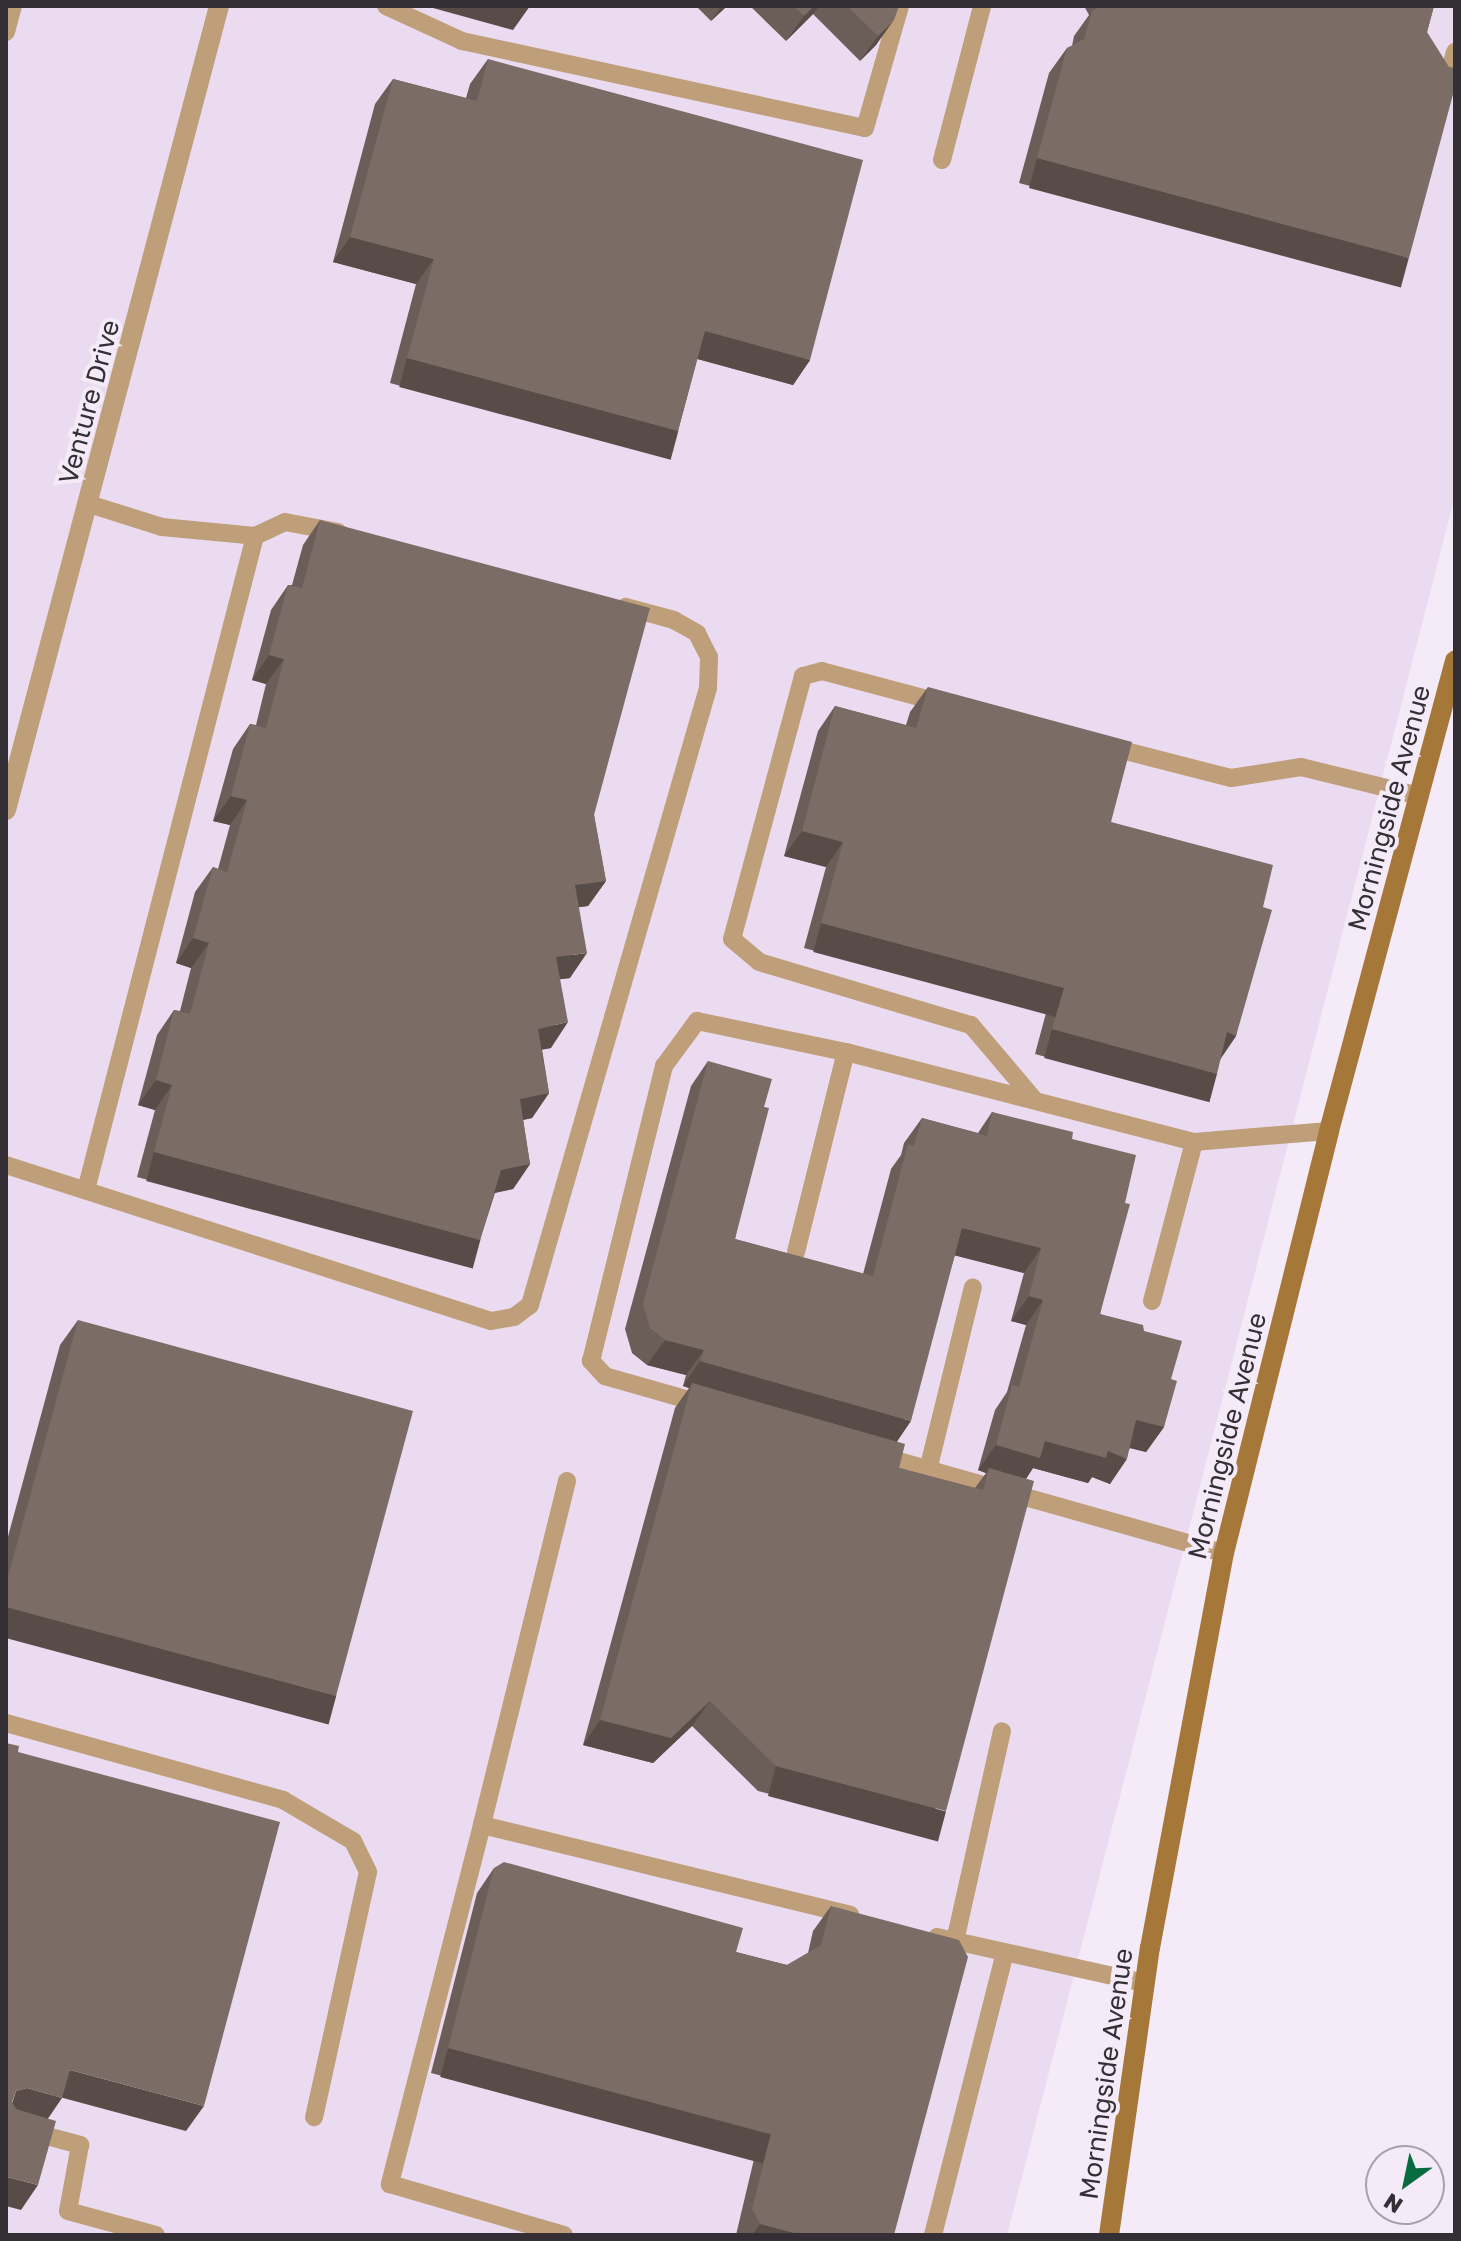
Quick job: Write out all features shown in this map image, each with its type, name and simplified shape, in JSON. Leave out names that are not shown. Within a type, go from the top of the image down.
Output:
[{"type":"main road","name":"Morningside Avenue","points":[[1109,2235],[1145,1983],[1224,1553],[1329,1131],[1455,661]]},
{"type":"street","name":"Venture Drive","points":[[6,810],[219,6]]},
{"type":"lane","points":[[6,32],[13,6]]},
{"type":"lane","points":[[386,6],[462,41],[865,128],[900,6]]},
{"type":"lane","points":[[942,160],[982,6]]},
{"type":"lane","points":[[1449,74],[1455,52]]},
{"type":"lane","points":[[89,504],[162,527],[255,536],[285,522],[351,536]]},
{"type":"lane","points":[[86,1190],[255,536]]},
{"type":"lane","points":[[6,1165],[491,1321],[514,1317],[530,1305],[708,688],[709,657],[697,633],[674,620],[613,604]]},
{"type":"lane","points":[[958,707],[822,671],[803,676],[732,939],[759,962],[971,1025],[1033,1098]]},
{"type":"lane","points":[[1095,743],[1231,778],[1301,767],[1419,796]]},
{"type":"lane","points":[[723,1410],[605,1376],[591,1361],[664,1066],[697,1021],[846,1052],[1194,1142],[1329,1131]]},
{"type":"lane","points":[[796,1252],[846,1052]]},
{"type":"lane","points":[[1152,1301],[1194,1142]]},
{"type":"lane","points":[[928,1470],[973,1287]]},
{"type":"lane","points":[[855,1448],[1224,1553]]},
{"type":"lane","points":[[564,2235],[390,2184],[567,1481]]},
{"type":"lane","points":[[6,1723],[283,1800],[353,1841],[368,1872],[314,2117]]},
{"type":"lane","points":[[955,1941],[1002,1731]]},
{"type":"lane","points":[[482,1825],[864,1919]]},
{"type":"lane","points":[[925,1934],[1145,1983]]},
{"type":"lane","points":[[933,2235],[1005,1953]]},
{"type":"lane","points":[[6,2125],[80,2145],[68,2211],[156,2235]]},
{"type":"shaded area","points":[[6,6],[1455,6],[1455,496],[1007,2235],[6,2235]]},
{"type":"building","points":[[793,6],[814,6],[804,16]]},
{"type":"building","points":[[847,6],[899,6],[894,20],[878,36]]},
{"type":"building","points":[[1102,6],[1434,6],[1427,32],[1449,67],[1455,68],[1455,87],[1409,258],[1037,158],[1067,48],[1084,39],[1092,11]]},
{"type":"building","points":[[488,59],[863,160],[810,360],[705,331],[678,431],[407,358],[434,259],[350,237],[393,79],[477,101]]},
{"type":"building","points":[[320,520],[650,608],[594,815],[606,881],[575,885],[587,953],[556,957],[568,1022],[538,1029],[549,1093],[520,1099],[530,1164],[501,1170],[480,1240],[154,1152],[172,1085],[156,1080],[174,1010],[190,1014],[209,943],[193,938],[213,867],[227,872],[247,800],[231,796],[250,724],[266,728],[284,659],[269,655],[288,585],[302,588]]},
{"type":"building","points":[[928,687],[1132,742],[1111,822],[1273,865],[1263,907],[1272,910],[1236,1036],[1227,1032],[1217,1074],[1052,1029],[1064,988],[821,923],[843,842],[802,831],[835,706],[916,728]]},
{"type":"building","points":[[708,1061],[772,1079],[764,1107],[769,1108],[735,1239],[873,1276],[908,1144],[914,1146],[922,1118],[987,1136],[992,1112],[1073,1132],[1072,1139],[1136,1155],[1125,1203],[1130,1204],[1100,1314],[1143,1325],[1144,1331],[1182,1341],[1171,1379],[1177,1381],[1164,1427],[1136,1420],[1127,1459],[1108,1451],[1106,1458],[1045,1441],[1040,1458],[996,1445],[1012,1385],[1019,1387],[1043,1300],[1029,1296],[1041,1248],[962,1228],[911,1421],[700,1361],[704,1350],[665,1340],[650,1328],[643,1304]]},
{"type":"building","points":[[78,1320],[413,1411],[336,1696],[6,1607],[6,1584]]},
{"type":"building","points":[[692,1383],[905,1444],[899,1468],[983,1490],[989,1468],[1034,1481],[946,1811],[776,1766],[710,1701],[671,1738],[600,1720]]},
{"type":"building","points":[[6,1743],[19,1746],[18,1752],[280,1822],[204,2106],[70,2070],[62,2098],[27,2088],[16,2091],[12,2102],[16,2109],[56,2121],[38,2185],[7,2177],[6,2180]]},
{"type":"building","points":[[504,1862],[743,1928],[736,1952],[787,1965],[821,1945],[831,1906],[959,1940],[968,1957],[894,2235],[802,2235],[760,2224],[752,2209],[771,2134],[448,2048],[494,1868]]}]
